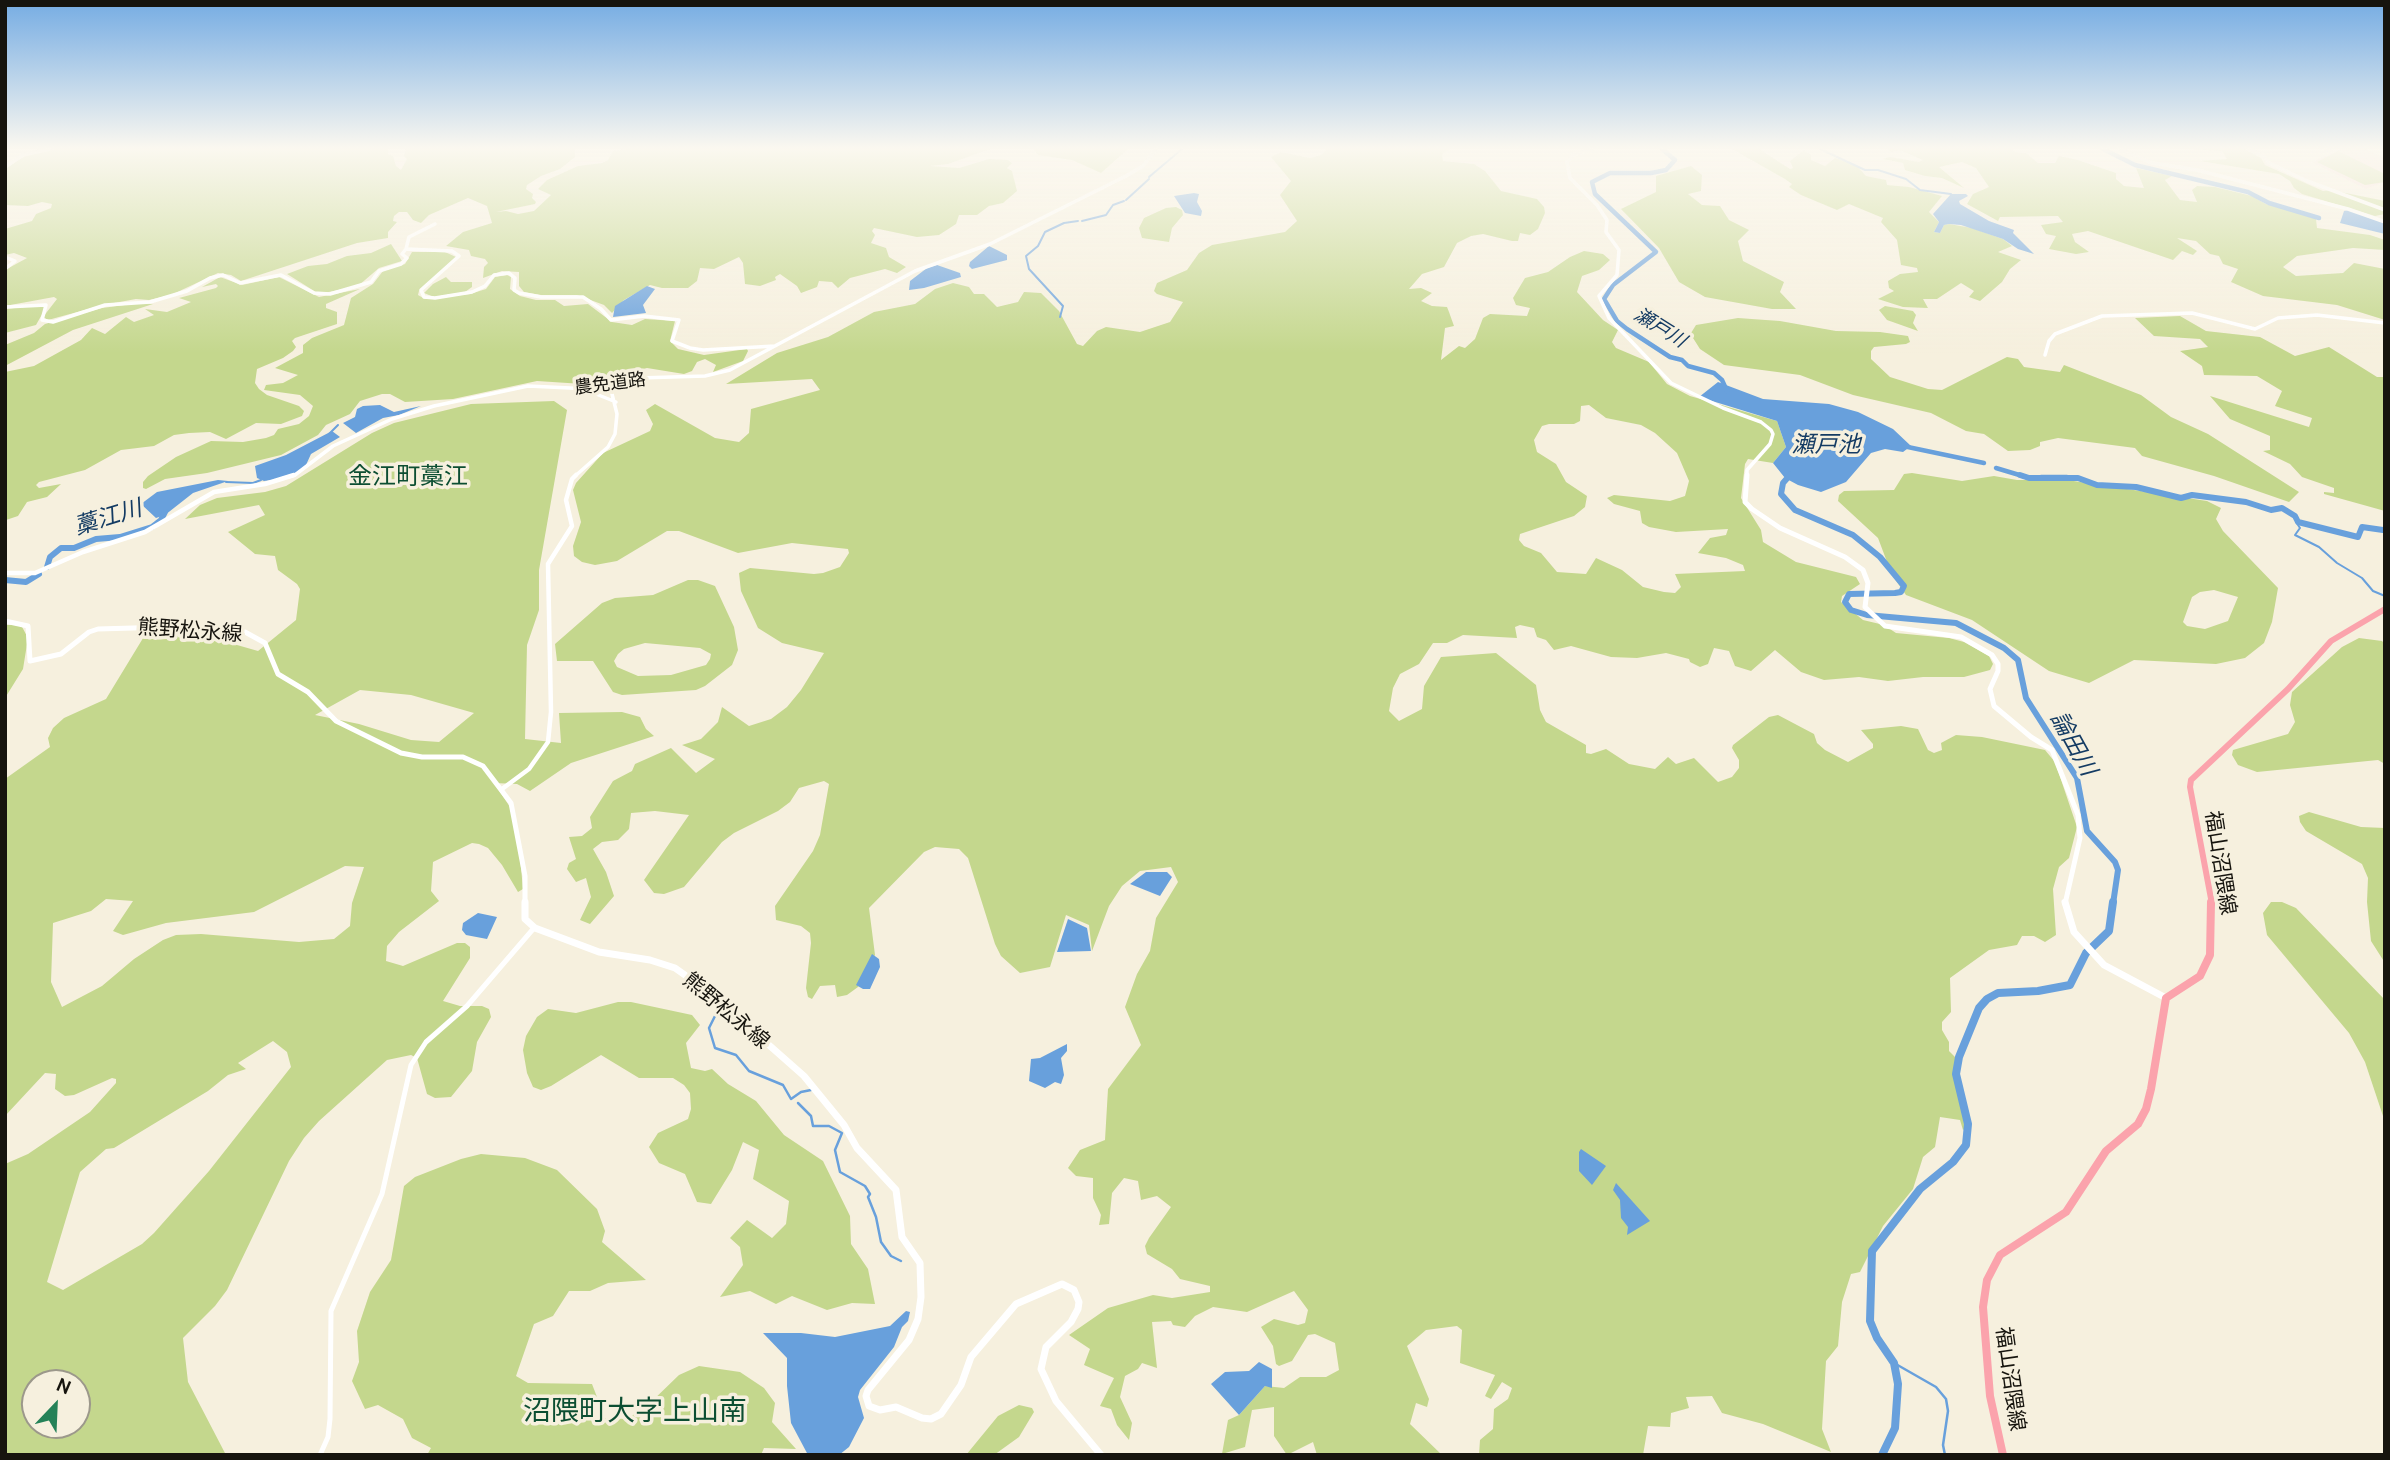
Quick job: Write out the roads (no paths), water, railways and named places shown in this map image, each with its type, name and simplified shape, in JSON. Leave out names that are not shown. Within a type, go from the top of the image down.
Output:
[{"type":"main road","points":[[1605,217],[1606,232],[1619,250],[1619,270],[1600,294],[1601,302],[1614,323],[1671,383],[1723,408],[1761,422],[1771,429],[1773,434],[1770,444],[1746,470],[1745,502],[1780,528],[1845,557],[1863,570],[1868,583],[1865,607],[1885,625],[1906,631],[1961,637],[1992,654],[1998,664],[1998,671],[1990,689],[1994,706],[2031,737],[2052,750],[2073,799],[2080,825],[2080,838],[2065,898],[2069,923],[2085,946],[2116,973],[2166,998]]},
{"type":"main road","name":"福山沼隈線","points":[[2003,1455],[1990,1396],[1983,1307],[1987,1280],[2000,1255],[2066,1212],[2106,1151],[2143,1117],[2155,1069],[2166,998],[2200,976],[2212,948],[2212,905],[2190,787],[2191,780],[2288,689],[2331,641],[2385,609]]},
{"type":"main road","name":"熊野松永線","points":[[5,621],[28,626],[30,661],[61,654],[89,632],[98,629],[168,627],[245,632],[265,643],[278,674],[308,692],[335,721],[401,753],[422,757],[463,757],[478,761],[510,800],[521,848],[525,919],[535,928],[611,956],[650,960],[675,968],[709,992],[739,1024],[761,1038],[804,1076],[844,1125],[857,1148],[890,1180],[899,1200],[902,1237],[920,1262],[921,1297],[918,1319],[909,1340],[867,1390],[869,1406],[880,1410],[896,1407],[922,1418],[931,1419],[941,1414],[961,1385],[971,1357],[1011,1310],[1031,1296],[1062,1284],[1074,1290],[1078,1310],[1071,1322],[1046,1347],[1041,1368],[1056,1401],[1101,1455]]},
{"type":"street","name":"農免道路","points":[[5,573],[35,573],[83,552],[145,533],[214,492],[265,484],[295,475],[333,446],[410,413],[528,386],[585,389],[639,378],[717,375],[915,271],[990,244],[1044,217]]},
{"type":"street","points":[[5,307],[38,303],[46,305],[41,320],[53,322],[105,305],[137,300],[150,302],[187,291],[210,278],[223,275],[240,283],[281,275],[314,293],[330,295],[361,287],[371,282],[379,271],[403,263],[407,258],[402,254],[407,249],[409,237],[435,224]]},
{"type":"street","points":[[407,249],[459,254],[453,263],[421,290],[422,295],[427,298],[472,292],[485,286],[494,275],[509,273],[514,278],[513,290],[519,293],[541,297],[583,298],[601,309],[611,320],[644,316],[679,320],[673,341],[690,348],[703,350],[776,346]]},
{"type":"street","points":[[5,257],[15,261],[5,269]]},
{"type":"street","points":[[2045,355],[2049,341],[2055,334],[2102,316],[2192,313],[2255,329],[2278,318],[2317,315],[2385,323]]},
{"type":"street","points":[[502,789],[528,769],[548,742],[551,712],[548,564],[572,526],[566,500],[572,479],[608,447],[615,435],[616,402],[610,386]]},
{"type":"street","points":[[585,389],[616,402]]},
{"type":"street","points":[[320,1455],[328,1437],[330,1419],[331,1311],[382,1194],[411,1065],[426,1042],[467,1006],[535,928]]},
{"type":"water","points":[[1935,217],[1982,217],[2014,230],[2013,233],[2034,254],[2018,249],[2003,239],[1961,225],[1944,225],[1940,233],[1934,232],[1939,222]]},
{"type":"water","points":[[2342,217],[2368,217],[2385,223],[2385,234],[2340,223]]},
{"type":"water","points":[[989,246],[1007,255],[1007,260],[972,269],[970,262]]},
{"type":"water","points":[[937,265],[960,273],[961,277],[909,290],[910,281],[927,268]]},
{"type":"water","points":[[647,286],[655,289],[643,305],[646,313],[613,317],[615,306]]},
{"type":"water","name":"瀬戸池","points":[[1718,382],[1763,399],[1829,404],[1858,412],[1893,429],[1911,446],[1903,452],[1885,449],[1871,453],[1846,482],[1821,492],[1798,485],[1785,478],[1773,463],[1786,447],[1777,421],[1699,397]]},
{"type":"water","points":[[380,405],[394,412],[421,406],[383,418],[356,433],[343,423],[355,417],[357,409],[363,406]]},
{"type":"water","points":[[332,431],[340,437],[311,454],[306,465],[298,472],[279,479],[264,481],[257,478],[255,466],[286,455]]},
{"type":"water","points":[[218,480],[228,481],[193,493],[165,515],[156,518],[141,504],[157,492]]},
{"type":"water","points":[[1146,872],[1167,872],[1172,877],[1160,896],[1130,884]]},
{"type":"water","points":[[478,913],[497,917],[487,939],[466,935],[462,930],[463,923]]},
{"type":"water","points":[[1068,919],[1087,928],[1091,951],[1057,952]]},
{"type":"water","points":[[872,954],[879,959],[880,967],[870,989],[863,989],[856,985]]},
{"type":"water","points":[[1067,1044],[1067,1051],[1061,1058],[1064,1075],[1061,1084],[1055,1082],[1045,1088],[1029,1081],[1031,1059],[1040,1058]]},
{"type":"water","points":[[1581,1149],[1606,1166],[1592,1185],[1579,1171]]},
{"type":"water","points":[[1616,1183],[1650,1221],[1627,1235],[1628,1227],[1621,1218],[1620,1200],[1613,1190]]},
{"type":"water","points":[[906,1311],[910,1312],[908,1321],[902,1327],[894,1347],[860,1390],[858,1397],[864,1418],[849,1447],[839,1455],[808,1455],[791,1423],[787,1358],[763,1333],[801,1333],[835,1337],[890,1326]]},
{"type":"water","points":[[1259,1362],[1272,1369],[1272,1388],[1265,1386],[1239,1415],[1211,1384],[1225,1372],[1249,1371]]},
{"type":"waterway","points":[[1082,221],[1097,217]]},
{"type":"waterway","name":"瀬戸川","points":[[1619,217],[1656,252],[1613,285],[1604,299],[1617,321],[1670,357],[1682,360],[1688,366],[1714,373],[1722,380],[1727,391]]},
{"type":"waterway","points":[[1060,317],[1063,306],[1029,269],[1026,256],[1038,246],[1045,232],[1064,223],[1078,221]]},
{"type":"waterway","points":[[329,434],[338,425]]},
{"type":"waterway","points":[[1903,446],[1984,463]]},
{"type":"waterway","points":[[1996,468],[2026,477]]},
{"type":"waterway","name":"論田川","points":[[1788,477],[1790,475],[1783,483],[1781,494],[1795,510],[1853,535],[1880,557],[1904,586],[1901,592],[1895,593],[1849,594],[1845,602],[1851,610],[1867,615],[1956,623],[2004,648],[2018,660],[2026,698],[2077,778],[2087,831],[2115,862],[2118,870],[2113,904]]},
{"type":"waterway","points":[[2020,475],[2026,477]]},
{"type":"waterway","points":[[2026,477],[2078,478],[2097,485],[2136,487],[2181,498],[2192,495],[2246,502],[2271,510],[2282,508],[2295,516],[2298,522],[2358,537],[2362,527],[2383,530]]},
{"type":"waterway","points":[[2041,477],[2067,477]]},
{"type":"waterway","points":[[226,482],[253,483],[261,480]]},
{"type":"waterway","name":"藁江川","points":[[47,567],[50,557],[61,548],[74,548],[96,539],[120,537],[152,527],[161,520],[165,512]]},
{"type":"waterway","points":[[2296,522],[2300,528],[2295,535],[2319,547],[2337,563],[2362,578],[2373,591],[2385,596]]},
{"type":"waterway","name":"藁江川","points":[[5,580],[26,582],[39,574]]},
{"type":"waterway","name":"論田川","points":[[1882,1455],[1895,1428],[1898,1384],[1894,1363],[1877,1338],[1870,1321],[1872,1251],[1920,1189],[1953,1162],[1966,1145],[1968,1124],[1956,1074],[1959,1057],[1979,1008],[1987,999],[1998,993],[2038,991],[2070,985],[2086,953],[2109,931],[2113,902]]},
{"type":"waterway","points":[[694,986],[712,1001],[716,1008]]},
{"type":"waterway","points":[[716,1014],[709,1028],[715,1048],[736,1055],[749,1071],[783,1085],[791,1099],[801,1092],[811,1090]]},
{"type":"waterway","points":[[798,1103],[811,1116],[813,1126],[829,1126],[842,1133],[835,1150],[840,1172],[865,1186],[870,1194],[868,1197],[876,1217],[881,1242],[891,1256],[901,1261]]},
{"type":"waterway","points":[[1894,1363],[1936,1387],[1946,1399],[1948,1411],[1943,1445],[1945,1455]]},
{"type":"district","name":"金江町藁江","points":[[408,477]]},
{"type":"district","name":"沼隈町大字上山南","points":[[635,1412]]}]
